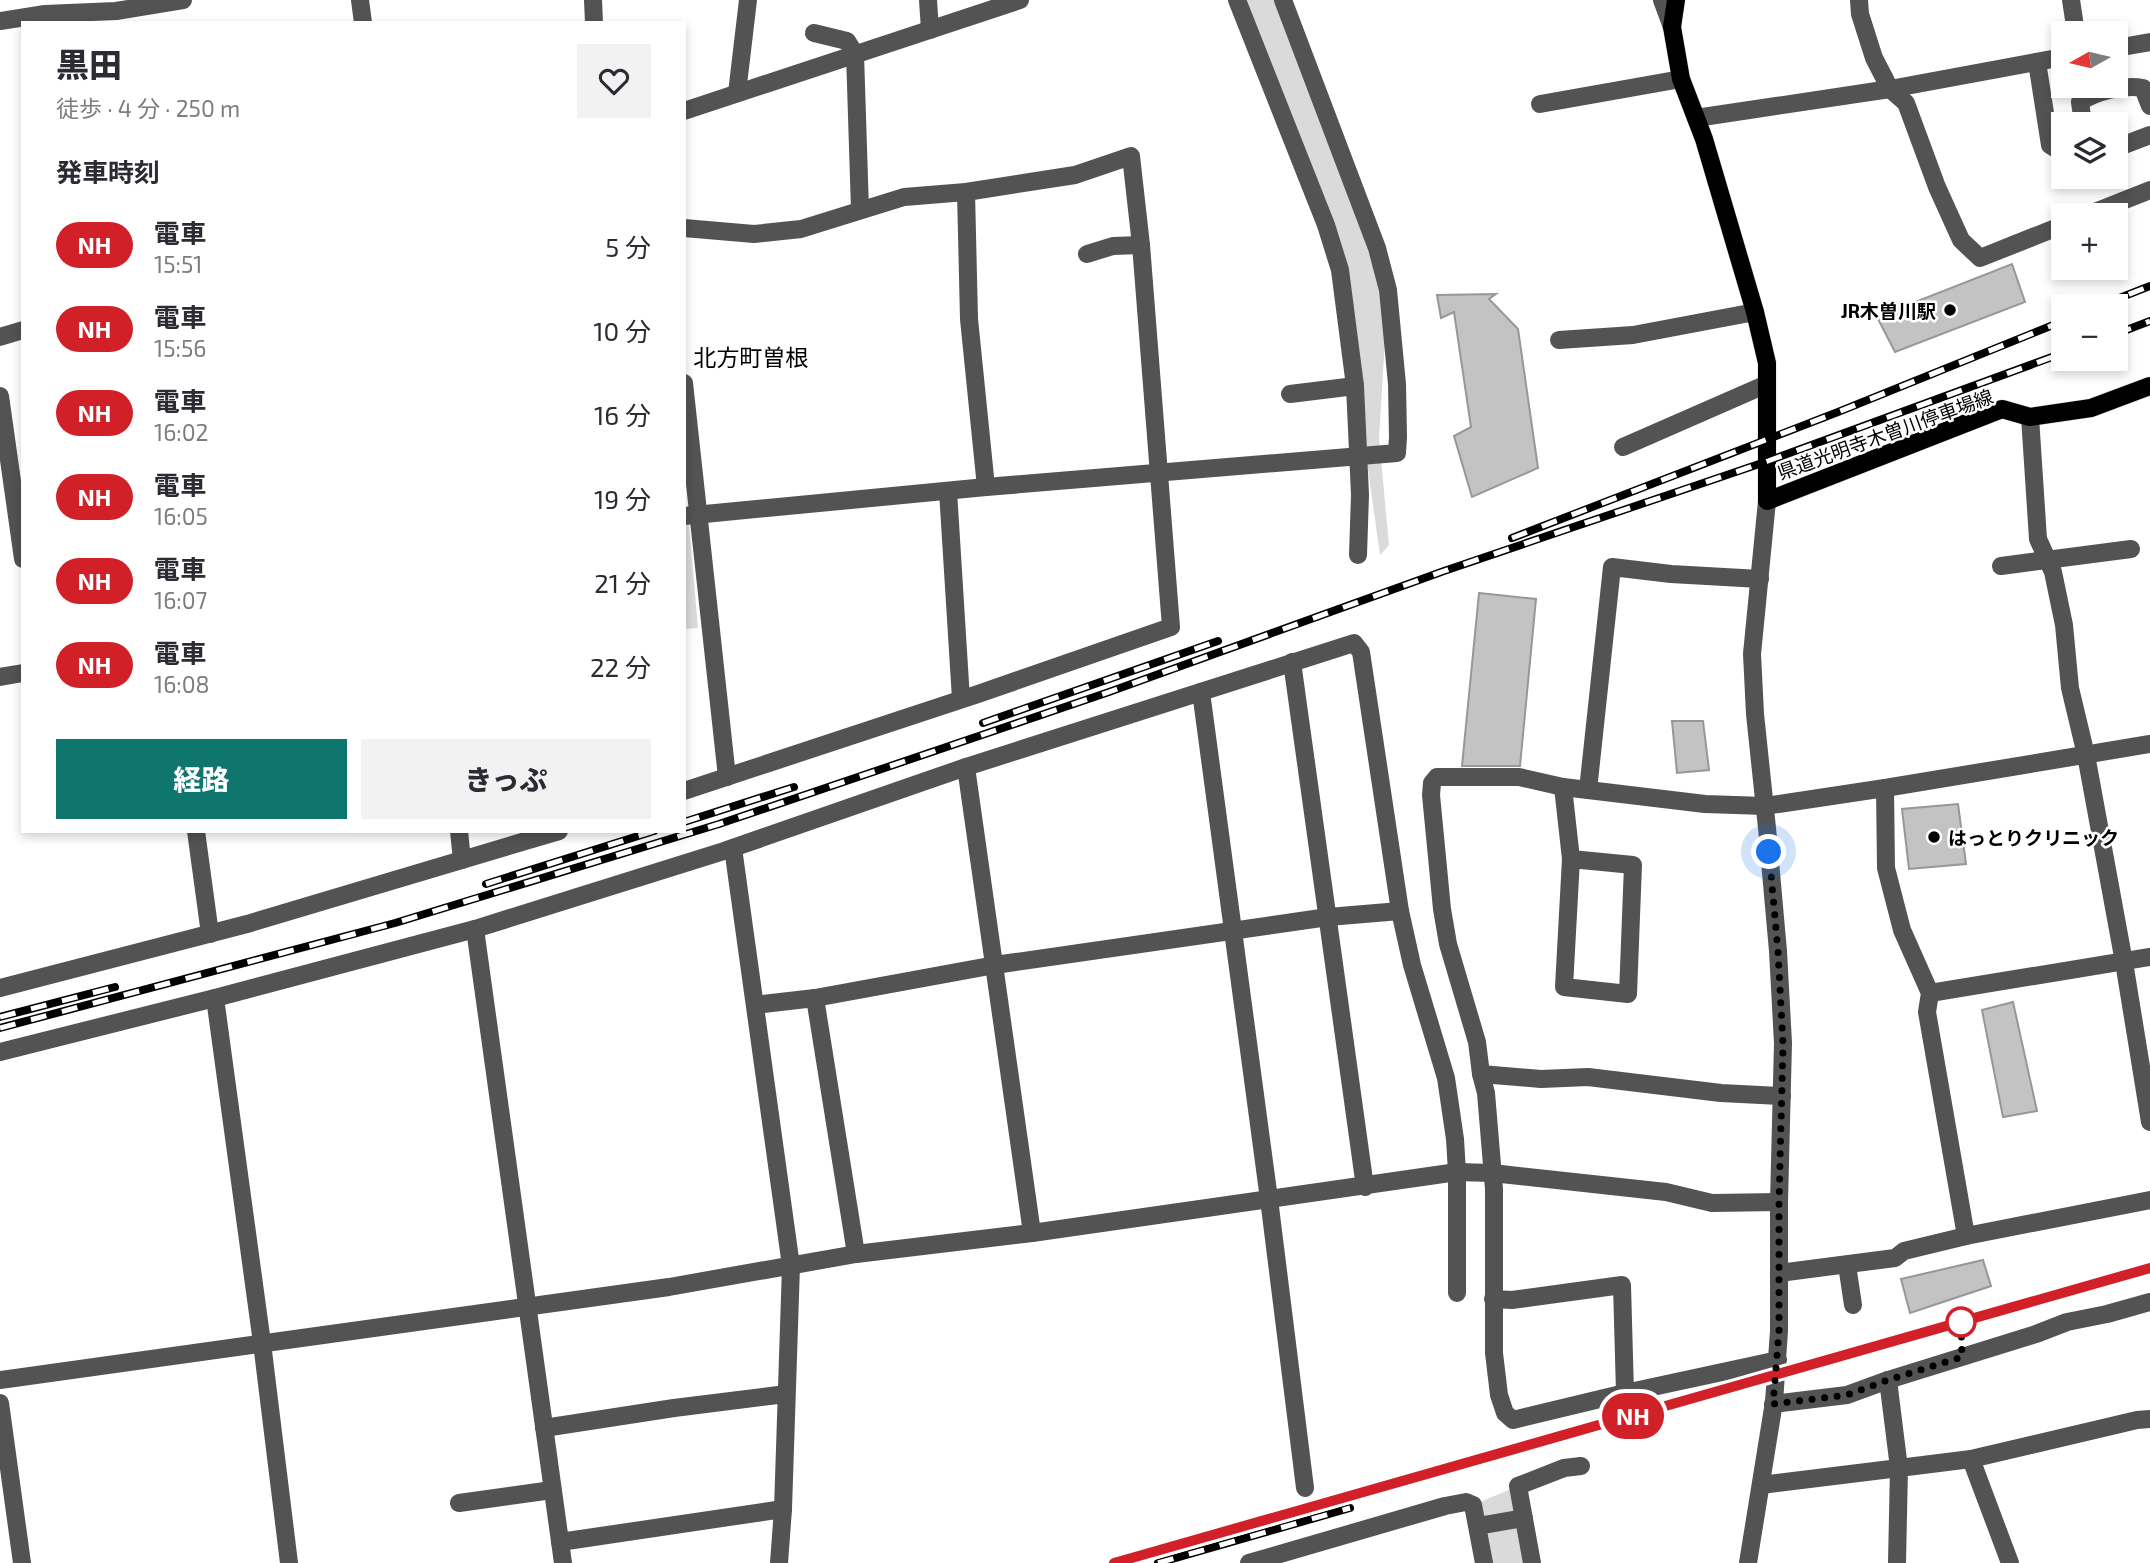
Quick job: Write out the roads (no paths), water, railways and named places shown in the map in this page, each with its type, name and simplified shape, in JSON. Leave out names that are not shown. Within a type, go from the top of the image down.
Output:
[{"type":"main road","name":"県道光明寺木曽川停車場線","points":[[1676,0],[1672,27],[1681,79],[1696,118],[1755,312],[1767,363],[1767,501],[2002,410],[2030,417],[2091,408],[2150,386]]},
{"type":"street","points":[[0,21],[45,14],[116,11],[183,0]]},
{"type":"street","points":[[360,0],[363,21]]},
{"type":"street","points":[[593,0],[594,21]]},
{"type":"street","points":[[737,93],[748,0]]},
{"type":"street","points":[[928,0],[930,30]]},
{"type":"street","points":[[686,110],[1020,0]]},
{"type":"street","points":[[1237,0],[1326,225],[1340,270],[1355,386],[1359,457],[1358,555]]},
{"type":"street","points":[[692,515],[986,487],[1397,453],[1397,384],[1388,290],[1377,248],[1283,0]]},
{"type":"street","points":[[1662,0],[1672,27]]},
{"type":"street","points":[[1858,0],[1874,58],[1890,89],[1906,103],[1937,187],[1961,240],[1980,258],[2051,230]]},
{"type":"street","points":[[2071,0],[2074,21]]},
{"type":"street","points":[[814,33],[847,41],[855,54],[860,210]]},
{"type":"street","points":[[2128,46],[2150,42]]},
{"type":"street","points":[[1696,118],[1890,89],[2051,59]]},
{"type":"street","points":[[2037,62],[2051,146]]},
{"type":"street","points":[[1540,104],[1681,79]]},
{"type":"street","points":[[2081,112],[2080,102],[2091,96],[2134,86],[2143,88],[2150,106]]},
{"type":"street","points":[[2128,143],[2150,135]]},
{"type":"street","points":[[686,228],[754,234],[801,229],[904,197],[966,192],[1075,175],[1131,156],[1142,245],[1171,627],[686,790]]},
{"type":"street","points":[[2117,203],[2150,190]]},
{"type":"street","points":[[966,192],[969,319],[986,487]]},
{"type":"street","points":[[1087,254],[1114,246],[1142,245]]},
{"type":"street","points":[[1559,340],[1633,335],[1755,312]]},
{"type":"street","points":[[0,337],[21,331]]},
{"type":"street","points":[[1623,447],[1767,384]]},
{"type":"street","points":[[1290,394],[1355,386]]},
{"type":"street","points":[[0,396],[21,545]]},
{"type":"street","points":[[686,416],[692,515],[727,778]]},
{"type":"street","points":[[2030,417],[2038,539],[2053,572],[2064,625],[2070,688],[2086,755],[2150,1122]]},
{"type":"street","points":[[948,491],[961,699]]},
{"type":"street","points":[[1748,1563],[1778,1360],[1783,1044],[1778,951],[1755,714],[1752,654],[1767,501]]},
{"type":"street","points":[[2001,566],[2131,549]]},
{"type":"street","points":[[1588,790],[1612,567],[1671,574],[1760,579]]},
{"type":"street","points":[[0,1052],[475,929],[733,848],[966,768],[1354,643],[1361,652],[1400,911],[1412,965],[1446,1079],[1457,1172],[1457,1293]]},
{"type":"street","points":[[1292,662],[1365,1186]]},
{"type":"street","points":[[0,677],[21,673]]},
{"type":"street","points":[[1201,692],[1305,1489]]},
{"type":"street","points":[[1778,1360],[1513,1420],[1505,1413],[1499,1395],[1494,1353],[1492,1173],[1486,1093],[1478,1042],[1446,932],[1431,795],[1432,783],[1437,777],[1519,777],[1563,787],[1705,804],[1765,806],[2150,744]]},
{"type":"street","points":[[966,768],[1032,1233]]},
{"type":"street","points":[[1563,787],[1571,859],[1564,987],[1629,994],[1633,865],[1571,859]]},
{"type":"street","points":[[1885,788],[1886,868],[1902,930],[1930,993],[1927,1012],[1966,1236]]},
{"type":"street","points":[[196,833],[210,934]]},
{"type":"street","points":[[459,833],[463,860]]},
{"type":"street","points":[[0,988],[210,934],[552,833]]},
{"type":"street","points":[[733,848],[791,1266],[779,1563]]},
{"type":"street","points":[[755,1005],[816,998],[995,965],[1328,918],[1400,911]]},
{"type":"street","points":[[475,929],[563,1563]]},
{"type":"street","points":[[1930,993],[2150,957]]},
{"type":"street","points":[[215,998],[289,1563]]},
{"type":"street","points":[[816,998],[856,1254]]},
{"type":"street","points":[[1481,1074],[1541,1079],[1588,1077],[1721,1093],[1782,1096]]},
{"type":"street","points":[[0,1380],[669,1287],[856,1254],[1032,1233],[1457,1172],[1492,1173],[1666,1192],[1712,1203],[1779,1202]]},
{"type":"street","points":[[1779,1273],[1895,1258],[1904,1251],[1966,1236],[2150,1200]]},
{"type":"street","points":[[1847,1265],[1853,1305]]},
{"type":"street","points":[[1493,1299],[1512,1300],[1622,1285],[1625,1393]]},
{"type":"street","points":[[1773,1404],[1847,1395],[2067,1322],[2150,1301]]},
{"type":"street","points":[[1888,1380],[1899,1468],[1897,1563]]},
{"type":"street","points":[[544,1428],[786,1394]]},
{"type":"street","points":[[0,1403],[22,1563]]},
{"type":"street","points":[[1761,1485],[1971,1459],[2150,1419]]},
{"type":"street","points":[[1971,1459],[2010,1563]]},
{"type":"street","points":[[1532,1563],[1518,1486],[1564,1468],[1581,1466]]},
{"type":"street","points":[[459,1503],[552,1490]]},
{"type":"street","points":[[1249,1563],[1466,1502],[1473,1505],[1484,1563]]},
{"type":"street","points":[[560,1542],[783,1509]]},
{"type":"street","points":[[1478,1526],[1524,1518]]},
{"type":"railway","points":[[2128,295],[2150,286]]},
{"type":"railway","points":[[2128,329],[2150,321]]},
{"type":"railway","points":[[1512,538],[1838,412],[2051,326]]},
{"type":"railway","points":[[0,1028],[395,923],[719,824],[1109,692],[1444,571],[1768,461],[2051,357]]},
{"type":"railway","points":[[983,723],[1218,641]]},
{"type":"railway","points":[[686,821],[794,787]]},
{"type":"railway","points":[[486,884],[648,833]]},
{"type":"railway","points":[[0,1017],[115,987]]},
{"type":"railway","points":[[1114,1563],[2150,1268]]},
{"type":"railway","points":[[1158,1563],[1350,1508]]},
{"type":"train","name":"NH","points":[[1114,1563],[2150,1268]]},
{"type":"place","name":"JR木曽川駅","points":[[1950,310]]},
{"type":"place","name":"はっとりクリニック","points":[[1934,837]]},
{"type":"district","name":"北方町曽根","points":[[751,357]]}]
